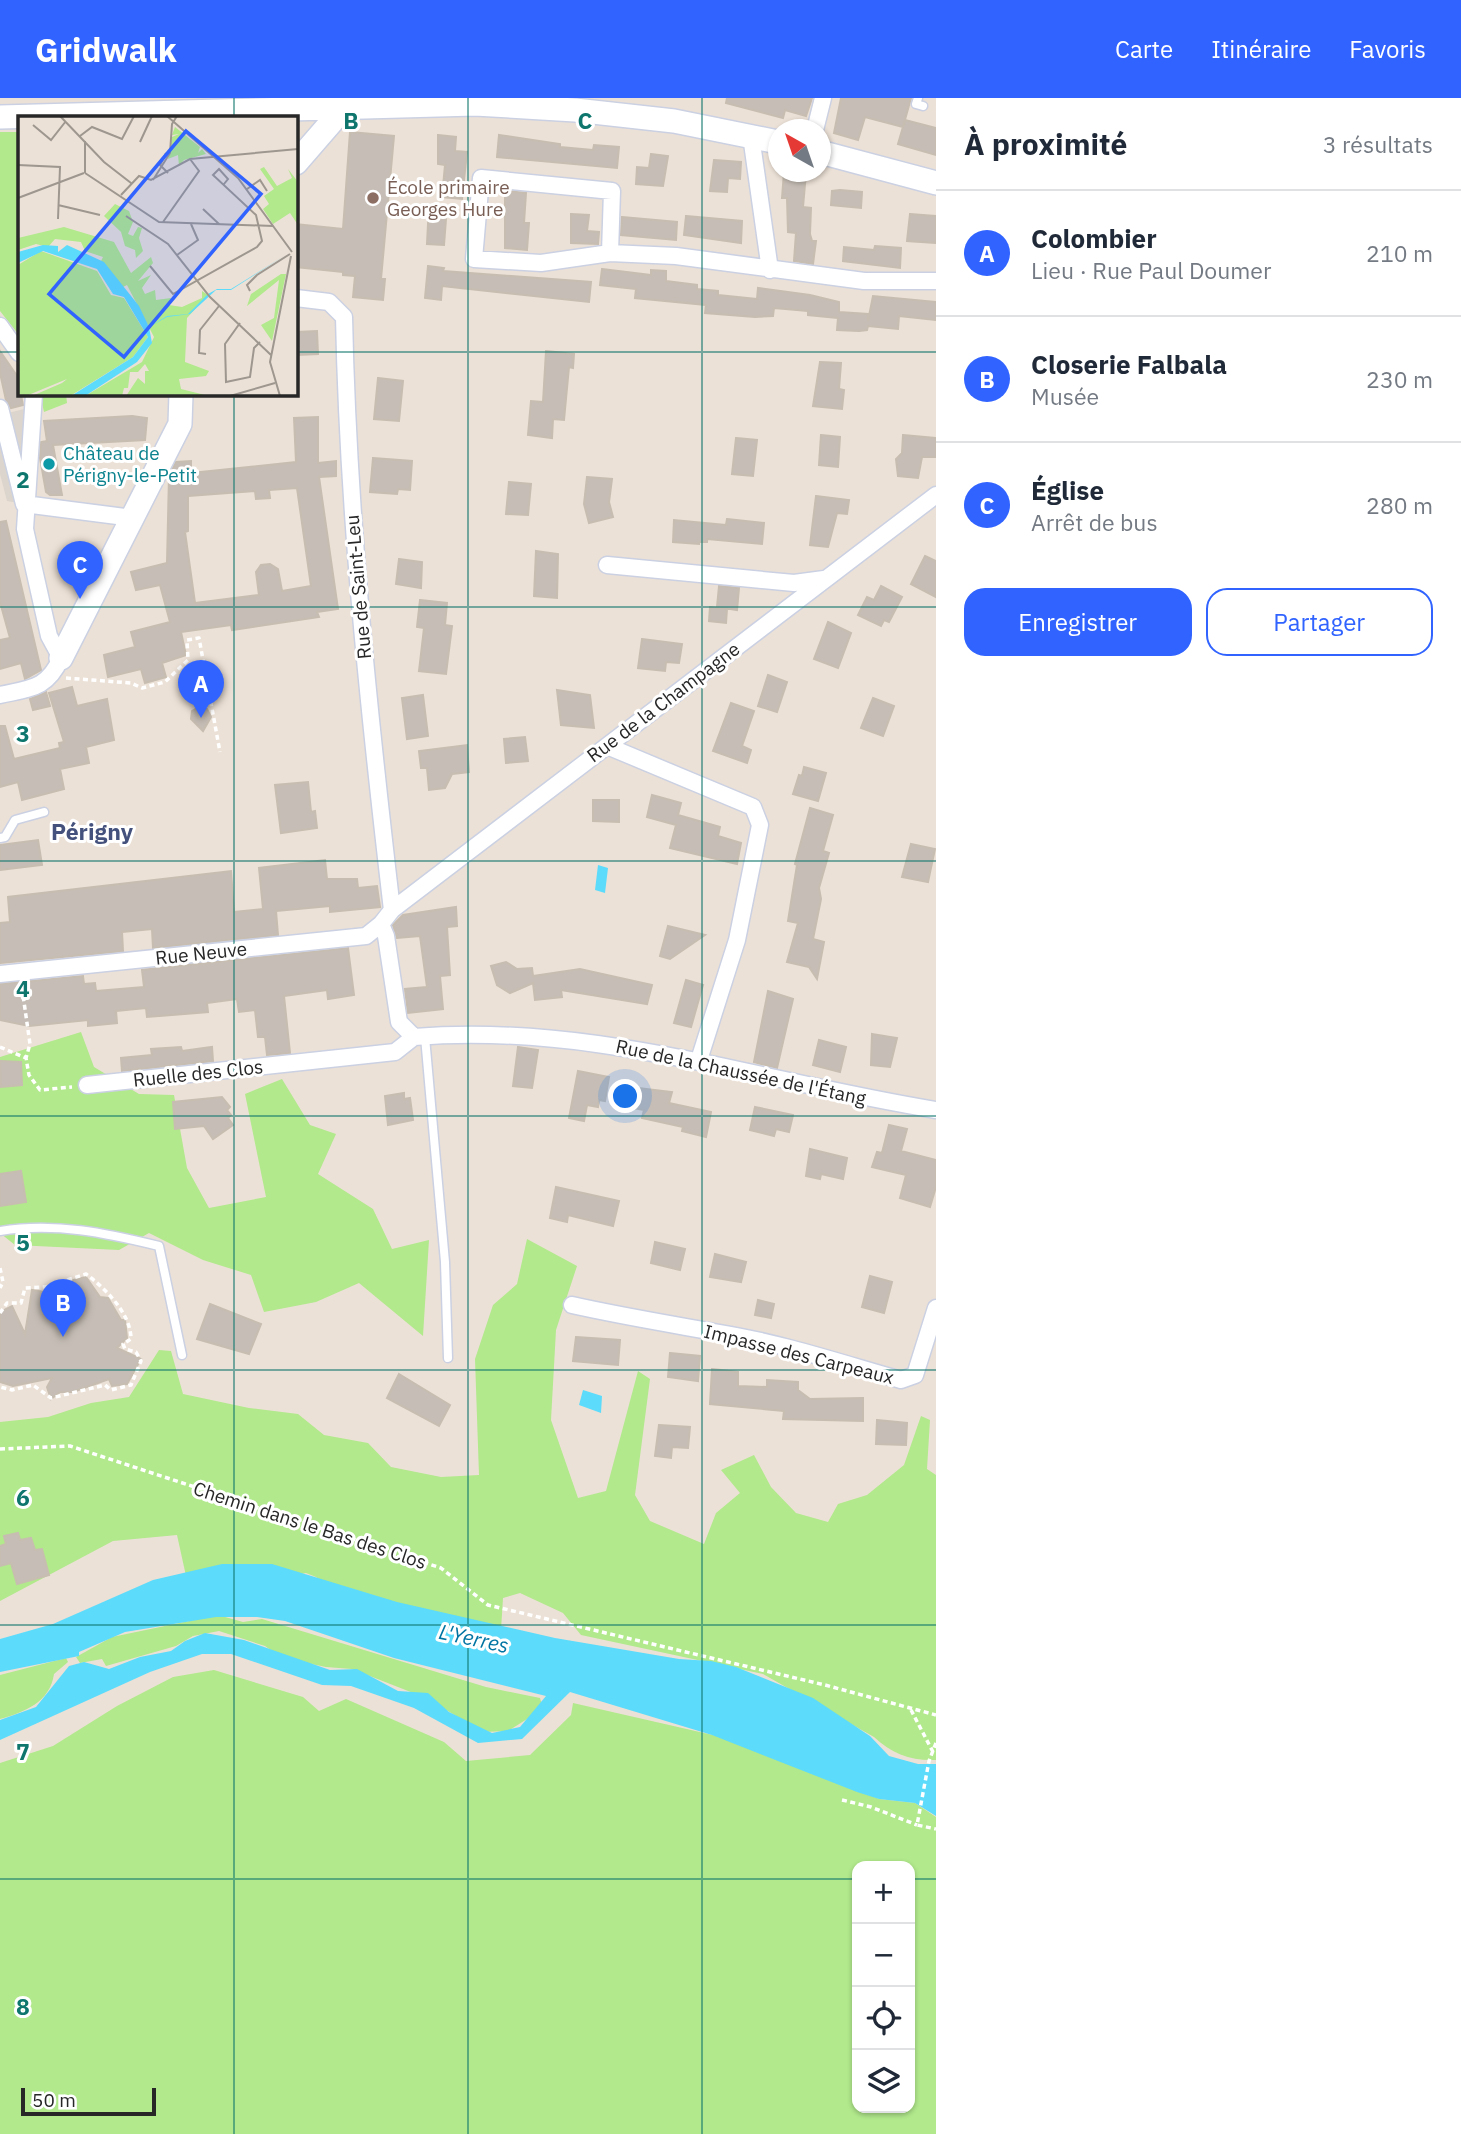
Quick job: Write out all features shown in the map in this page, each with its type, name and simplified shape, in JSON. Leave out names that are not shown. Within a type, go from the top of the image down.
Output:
[{"type":"street","points":[[818,119],[823,98]]},
{"type":"street","points":[[298,161],[347,103]]},
{"type":"street","points":[[25,116],[347,103],[475,104],[575,110],[674,121],[768,140]]},
{"type":"street","points":[[0,117],[18,116]]},
{"type":"street","points":[[751,136],[770,270]]},
{"type":"street","points":[[831,155],[936,183]]},
{"type":"street","points":[[610,253],[612,191],[481,178],[474,259],[541,263],[610,253],[676,256],[864,281],[936,281]]},
{"type":"street","name":"Rue de Saint-Leu","points":[[298,298],[329,302],[344,317],[347,447],[361,639],[392,910]]},
{"type":"street","points":[[0,326],[18,352]]},
{"type":"street","points":[[34,396],[29,505],[25,529],[57,667]]},
{"type":"street","points":[[0,695],[40,685],[57,667],[180,424],[181,396]]},
{"type":"street","points":[[1,416],[24,504],[133,518]]},
{"type":"street","name":"Rue de la Champagne","points":[[392,910],[936,495]]},
{"type":"street","points":[[607,565],[794,583],[824,579]]},
{"type":"street","points":[[607,746],[753,807],[760,825],[737,940],[699,1060]]},
{"type":"street","points":[[392,910],[381,925],[386,936],[399,1023],[419,1036]]},
{"type":"street","name":"Rue Neuve","points":[[0,974],[366,936],[381,925]]},
{"type":"street","name":"Rue de la Chaussée de l'Étang","points":[[419,1036],[571,1039],[699,1060],[859,1098],[936,1110]]},
{"type":"street","name":"Ruelle des Clos","points":[[87,1085],[395,1052],[419,1036]]},
{"type":"street","name":"Impasse des Carpeaux","points":[[572,1305],[651,1323],[721,1333],[797,1350],[901,1380],[915,1375],[936,1308]]},
{"type":"lane","points":[[0,838],[5,837],[16,820],[44,812]]},
{"type":"lane","points":[[419,1036],[445,1262],[448,1359]]},
{"type":"lane","points":[[0,1231],[24,1227],[91,1229],[159,1246],[181,1355]]},
{"type":"path","points":[[57,667],[80,681],[131,683],[142,688],[165,682],[188,660],[187,640],[200,638],[220,752]]},
{"type":"path","points":[[20,972],[30,1044],[26,1058],[29,1075],[40,1090],[87,1085]]},
{"type":"path","points":[[0,1047],[26,1058]]},
{"type":"path","points":[[0,1268],[3,1282],[0,1288]]},
{"type":"path","points":[[0,1313],[7,1303],[21,1303],[25,1288],[45,1287],[86,1274],[100,1284],[131,1325],[131,1339],[123,1344],[125,1349],[136,1352],[141,1361],[131,1385],[111,1390],[105,1385],[51,1398],[33,1385],[12,1390],[0,1387]]},
{"type":"path","name":"Chemin dans le Bas des Clos","points":[[0,1449],[70,1446],[441,1568],[488,1605],[825,1685],[936,1715]]},
{"type":"path","points":[[911,1709],[933,1752]]},
{"type":"path","points":[[917,1825],[929,1761],[936,1743]]},
{"type":"path","points":[[842,1800],[936,1829]]},
{"type":"green space","points":[[0,132],[18,132],[18,334],[0,311]]},
{"type":"green space","points":[[40,396],[66,396],[67,403],[44,412]]},
{"type":"green space","points":[[81,1032],[94,1067],[139,1094],[174,1095],[187,1168],[209,1208],[266,1197],[245,1094],[282,1079],[310,1125],[336,1134],[318,1174],[373,1209],[392,1249],[429,1240],[423,1336],[359,1283],[316,1302],[264,1312],[251,1275],[203,1260],[149,1233],[119,1250],[15,1245],[0,1233],[0,1057]]},
{"type":"green space","points":[[527,1239],[577,1266],[556,1330],[551,1420],[578,1498],[606,1491],[638,1371],[650,1379],[635,1495],[650,1521],[704,1544],[716,1513],[740,1493],[721,1470],[754,1455],[771,1487],[796,1513],[828,1522],[838,1504],[867,1495],[904,1465],[921,1416],[930,1420],[927,1469],[936,1475],[936,1760],[910,1758],[895,1752],[874,1737],[763,1674],[581,1635],[563,1613],[520,1593],[503,1598],[501,1630],[334,1594],[316,1577],[306,1573],[287,1577],[229,1564],[186,1576],[177,1535],[113,1541],[0,1601],[0,1422],[48,1417],[91,1403],[129,1397],[159,1350],[171,1351],[183,1394],[249,1408],[298,1414],[324,1435],[368,1443],[391,1467],[441,1477],[479,1475],[475,1359],[493,1305],[517,1284]]},
{"type":"green space","points":[[218,1615],[243,1622],[262,1619],[486,1687],[540,1698],[543,1709],[508,1731],[483,1732],[426,1698],[352,1669],[282,1658],[265,1646],[219,1631],[193,1636],[176,1646],[106,1666],[102,1659],[80,1663],[76,1657],[112,1637]]},
{"type":"green space","points":[[66,1658],[68,1662],[54,1674],[52,1684],[42,1699],[27,1709],[0,1719],[0,1675]]},
{"type":"green space","points":[[214,1670],[303,1697],[319,1711],[346,1699],[444,1742],[466,1761],[530,1755],[571,1715],[573,1703],[739,1741],[879,1799],[915,1803],[936,1817],[936,2134],[0,2134],[0,1763],[53,1746],[117,1706],[173,1677]]},
{"type":"shaded area","points":[[28,408],[24,504],[7,501],[0,474],[0,415]]},
{"type":"water","points":[[598,865],[608,868],[605,893],[595,890]]},
{"type":"water","points":[[583,1390],[602,1396],[601,1413],[579,1405]]},
{"type":"water","name":"L'Yerres","points":[[222,1564],[272,1564],[397,1602],[555,1638],[736,1667],[813,1698],[870,1736],[889,1756],[918,1764],[936,1764],[936,1816],[915,1803],[879,1799],[857,1792],[712,1735],[570,1692],[522,1739],[478,1743],[414,1708],[351,1686],[322,1685],[231,1654],[202,1654],[150,1672],[0,1740],[0,1720],[36,1707],[69,1666],[84,1662],[109,1669],[140,1657],[171,1651],[185,1641],[205,1633],[244,1640],[330,1670],[357,1669],[398,1691],[428,1693],[449,1712],[492,1733],[520,1727],[546,1696],[394,1658],[285,1621],[257,1617],[216,1617],[125,1632],[79,1652],[79,1656],[0,1672],[0,1639],[53,1624],[153,1580]]},
{"type":"building","points":[[727,98],[812,98],[806,116],[785,110],[783,118],[726,103]]},
{"type":"building","points":[[841,98],[911,98],[903,127],[865,117],[858,140],[834,133]]},
{"type":"building","points":[[905,120],[936,128],[936,155],[898,144]]},
{"type":"building","points":[[350,132],[394,136],[381,279],[385,279],[383,300],[353,297],[355,276],[343,275],[343,272],[298,267],[298,224],[343,229]]},
{"type":"building","points":[[438,135],[456,137],[455,151],[467,152],[462,199],[442,197],[445,165],[438,164]]},
{"type":"building","points":[[499,135],[560,144],[560,147],[593,150],[594,145],[619,147],[617,168],[497,157]]},
{"type":"building","points":[[651,154],[668,156],[663,186],[636,184],[637,167],[649,168]]},
{"type":"building","points":[[714,160],[741,162],[740,179],[728,178],[727,192],[710,191]]},
{"type":"building","points":[[783,182],[805,182],[803,207],[811,208],[810,234],[812,241],[816,241],[813,264],[794,261],[796,233],[788,232],[787,198],[782,198]]},
{"type":"building","points":[[505,191],[526,193],[524,223],[529,223],[527,250],[505,248]]},
{"type":"building","points":[[832,191],[862,192],[861,208],[831,205]]},
{"type":"building","points":[[429,204],[447,206],[444,245],[427,244]]},
{"type":"building","points":[[571,214],[589,215],[587,231],[599,232],[598,244],[571,243]]},
{"type":"building","points":[[910,214],[936,216],[936,243],[907,241]]},
{"type":"building","points":[[686,216],[742,221],[741,243],[684,235]]},
{"type":"building","points":[[622,217],[677,222],[676,240],[621,235]]},
{"type":"building","points":[[875,246],[901,248],[900,268],[843,261],[844,247],[874,250]]},
{"type":"building","points":[[428,266],[444,268],[443,271],[591,282],[589,302],[442,286],[441,300],[425,298]]},
{"type":"building","points":[[602,269],[651,275],[651,270],[666,271],[666,281],[697,285],[697,289],[718,291],[718,295],[757,299],[758,288],[810,295],[839,302],[839,312],[868,314],[868,321],[873,296],[936,302],[936,320],[899,316],[898,329],[868,326],[867,330],[859,331],[837,330],[838,318],[808,315],[808,311],[774,308],[773,316],[755,317],[705,313],[706,305],[635,298],[636,289],[600,285]]},
{"type":"building","points":[[317,331],[318,354],[298,355],[298,332]]},
{"type":"building","points":[[0,351],[17,376],[18,396],[21,396],[23,405],[11,408],[6,400],[0,373]]},
{"type":"building","points":[[546,351],[574,354],[573,368],[569,367],[564,420],[553,419],[552,438],[528,435],[531,401],[543,402]]},
{"type":"building","points":[[820,362],[841,363],[839,389],[844,390],[842,409],[813,406]]},
{"type":"building","points":[[378,378],[403,381],[399,421],[374,419]]},
{"type":"building","name":"Château de Périgny-le-Petit","points":[[132,416],[147,418],[145,440],[53,445],[62,495],[50,495],[46,492],[40,458],[41,442],[47,441],[44,421]]},
{"type":"building","points":[[318,417],[318,463],[336,461],[336,476],[319,477],[338,609],[317,612],[319,617],[232,630],[231,625],[181,632],[186,655],[162,663],[166,677],[145,683],[141,669],[108,677],[104,655],[135,647],[131,632],[170,622],[160,585],[136,590],[131,572],[167,563],[169,476],[176,462],[191,461],[191,473],[296,462],[294,418]],"holes":[[[297,488],[311,586],[282,591],[278,569],[270,564],[261,565],[256,572],[259,595],[195,603],[185,532],[188,531],[188,496],[255,491],[256,499],[270,498],[269,490]]]},
{"type":"building","points":[[821,435],[840,437],[838,467],[819,465]]},
{"type":"building","points":[[903,435],[936,438],[936,457],[922,457],[918,478],[898,476],[896,459],[902,453]]},
{"type":"building","points":[[736,438],[757,440],[753,476],[732,474]]},
{"type":"building","points":[[373,458],[412,461],[410,490],[398,489],[397,494],[370,492]]},
{"type":"building","points":[[587,477],[612,479],[609,502],[613,517],[589,523],[584,504]]},
{"type":"building","points":[[509,482],[531,484],[528,515],[506,514]]},
{"type":"building","points":[[816,496],[849,500],[847,514],[837,513],[828,547],[810,545]]},
{"type":"building","points":[[727,519],[764,523],[762,544],[707,539],[707,542],[699,544],[673,542],[674,520],[726,525]]},
{"type":"building","points":[[6,521],[41,670],[25,679],[21,663],[0,669],[0,640],[10,638],[0,602],[0,522]]},
{"type":"building","points":[[536,551],[558,554],[557,598],[534,596]]},
{"type":"building","points":[[925,556],[936,561],[936,597],[911,584]]},
{"type":"building","points":[[399,559],[422,562],[421,588],[396,584]]},
{"type":"building","points":[[719,586],[739,588],[737,610],[717,607]]},
{"type":"building","points":[[881,586],[902,597],[889,622],[884,620],[881,626],[858,615],[867,597],[874,600]]},
{"type":"building","points":[[420,600],[447,603],[445,625],[452,626],[446,674],[419,671],[424,628],[417,627]]},
{"type":"building","points":[[710,607],[727,609],[726,623],[709,621]]},
{"type":"building","points":[[828,622],[851,633],[838,668],[814,659]]},
{"type":"building","points":[[642,639],[682,644],[679,663],[666,662],[665,671],[638,668]]},
{"type":"building","points":[[768,675],[787,682],[777,712],[758,706]]},
{"type":"building","points":[[72,687],[77,706],[107,699],[114,740],[86,747],[89,763],[60,769],[64,789],[22,800],[18,782],[0,787],[0,726],[5,726],[14,759],[60,748],[59,743],[64,742],[49,693]]},
{"type":"building","points":[[557,690],[590,695],[594,728],[561,725]]},
{"type":"building","points":[[46,692],[50,706],[33,710],[30,699]]},
{"type":"building","points":[[423,695],[428,736],[407,739],[402,698]]},
{"type":"building","points":[[873,698],[894,706],[883,736],[861,728]]},
{"type":"building","points":[[731,703],[754,711],[742,746],[751,750],[747,763],[713,751]]},
{"type":"building","points":[[199,707],[207,709],[211,717],[203,731],[191,719],[192,711]]},
{"type":"building","points":[[525,737],[528,761],[506,763],[504,739]]},
{"type":"building","points":[[467,745],[469,772],[452,774],[445,788],[429,790],[427,768],[421,768],[419,751]]},
{"type":"building","points":[[804,767],[826,773],[818,801],[793,794]]},
{"type":"building","points":[[308,782],[311,812],[315,811],[317,828],[281,833],[275,785]]},
{"type":"building","points":[[652,795],[681,803],[678,815],[720,827],[718,836],[741,843],[737,864],[670,848],[676,825],[647,817]]},
{"type":"building","points":[[593,800],[619,800],[619,822],[593,821]]},
{"type":"building","points":[[810,808],[833,815],[823,851],[829,853],[819,888],[821,899],[813,939],[824,942],[817,979],[809,967],[787,962],[798,923],[788,921],[797,865],[795,864]]},
{"type":"building","points":[[38,840],[42,865],[0,870],[0,845]]},
{"type":"building","points":[[911,844],[935,849],[928,882],[902,877]]},
{"type":"building","points":[[325,860],[327,879],[357,879],[358,888],[377,886],[380,907],[330,912],[330,906],[276,911],[278,935],[153,948],[152,929],[122,932],[123,951],[0,963],[0,923],[10,922],[8,897],[231,871],[234,912],[263,909],[259,868]]},
{"type":"building","points":[[456,907],[457,926],[447,927],[450,975],[440,976],[443,1009],[408,1013],[405,989],[427,987],[420,936],[397,938],[393,925],[403,915]]},
{"type":"building","points":[[668,926],[705,935],[670,959],[660,956]]},
{"type":"building","points":[[348,948],[354,995],[328,999],[327,990],[284,996],[290,1053],[267,1055],[265,1037],[258,1037],[255,1010],[239,1012],[237,999],[207,1003],[208,1012],[147,1017],[146,1008],[116,1011],[117,1023],[88,1026],[88,1020],[29,1026],[0,1020],[0,984],[83,976],[84,984],[95,983],[96,991],[144,987],[142,970]]},
{"type":"building","points":[[506,962],[517,969],[532,968],[533,976],[580,969],[652,985],[647,1004],[561,990],[562,997],[535,1000],[533,983],[510,993],[497,985],[491,966]]},
{"type":"building","points":[[686,980],[703,985],[691,1027],[674,1023]]},
{"type":"building","points":[[768,991],[793,999],[777,1068],[754,1062]]},
{"type":"building","points":[[872,1034],[897,1038],[890,1067],[871,1065]]},
{"type":"building","points":[[819,1040],[846,1047],[840,1072],[813,1065]]},
{"type":"building","points":[[181,1047],[182,1051],[212,1047],[213,1061],[122,1071],[121,1058],[152,1055],[151,1049]]},
{"type":"building","points":[[518,1047],[538,1050],[532,1088],[513,1086]]},
{"type":"building","points":[[0,1061],[21,1062],[22,1085],[1,1087]]},
{"type":"building","points":[[578,1071],[609,1077],[605,1101],[599,1100],[598,1107],[587,1105],[584,1121],[569,1118]]},
{"type":"building","points":[[638,1088],[672,1092],[669,1103],[711,1112],[706,1137],[682,1131],[683,1127],[642,1118],[644,1110],[633,1108]]},
{"type":"building","points":[[404,1093],[404,1099],[410,1098],[413,1120],[388,1125],[385,1096]]},
{"type":"building","points":[[222,1097],[230,1107],[227,1110],[231,1115],[228,1118],[233,1125],[213,1139],[204,1126],[175,1129],[173,1102]]},
{"type":"building","points":[[755,1107],[793,1115],[789,1132],[776,1129],[774,1136],[750,1130]]},
{"type":"building","points":[[889,1125],[907,1129],[901,1151],[936,1160],[936,1187],[930,1207],[900,1198],[906,1175],[872,1167],[877,1152],[882,1153]]},
{"type":"building","points":[[810,1149],[847,1158],[843,1179],[821,1174],[820,1179],[806,1176]]},
{"type":"building","points":[[21,1171],[26,1202],[0,1206],[0,1174]]},
{"type":"building","points":[[556,1187],[619,1201],[613,1226],[568,1215],[567,1222],[550,1218]]},
{"type":"building","points":[[655,1242],[685,1249],[680,1270],[651,1263]]},
{"type":"building","points":[[715,1254],[746,1262],[741,1282],[710,1277]]},
{"type":"building","points":[[870,1276],[892,1282],[884,1313],[862,1307]]},
{"type":"building","points":[[86,1277],[100,1297],[108,1298],[121,1320],[125,1320],[127,1338],[117,1348],[141,1359],[127,1384],[112,1386],[109,1379],[73,1392],[60,1392],[51,1399],[47,1387],[52,1378],[13,1386],[0,1382],[0,1312],[12,1306],[25,1334],[32,1290],[44,1292],[58,1285],[69,1297],[73,1280]]},
{"type":"building","points":[[758,1300],[774,1304],[771,1318],[755,1315]]},
{"type":"building","points":[[210,1304],[261,1324],[249,1354],[197,1339]]},
{"type":"building","points":[[576,1337],[620,1340],[618,1365],[573,1361]]},
{"type":"building","points":[[670,1353],[700,1356],[698,1381],[668,1377]]},
{"type":"building","points":[[712,1369],[738,1372],[738,1386],[767,1387],[767,1380],[798,1382],[798,1390],[810,1399],[863,1398],[863,1421],[783,1419],[784,1411],[710,1404]]},
{"type":"building","points":[[399,1374],[450,1405],[439,1426],[387,1398]]},
{"type":"building","points":[[877,1420],[907,1423],[906,1445],[876,1444]]},
{"type":"building","points":[[659,1425],[690,1427],[688,1448],[672,1447],[671,1458],[655,1456]]},
{"type":"building","points":[[18,1533],[20,1540],[31,1538],[35,1550],[42,1549],[49,1575],[17,1584],[11,1563],[0,1566],[0,1546],[6,1544],[4,1536]]},
{"type":"place","name":"École primaire Georges Hure","points":[[373,198]]},
{"type":"place","name":"Château de Périgny-le-Petit","points":[[49,464]]},
{"type":"place","name":"Église","points":[[80,599]]},
{"type":"place","name":"Colombier","points":[[201,718]]},
{"type":"place","name":"Closerie Falbala","points":[[63,1337]]},
{"type":"district","name":"Périgny","points":[[92,831]]}]
